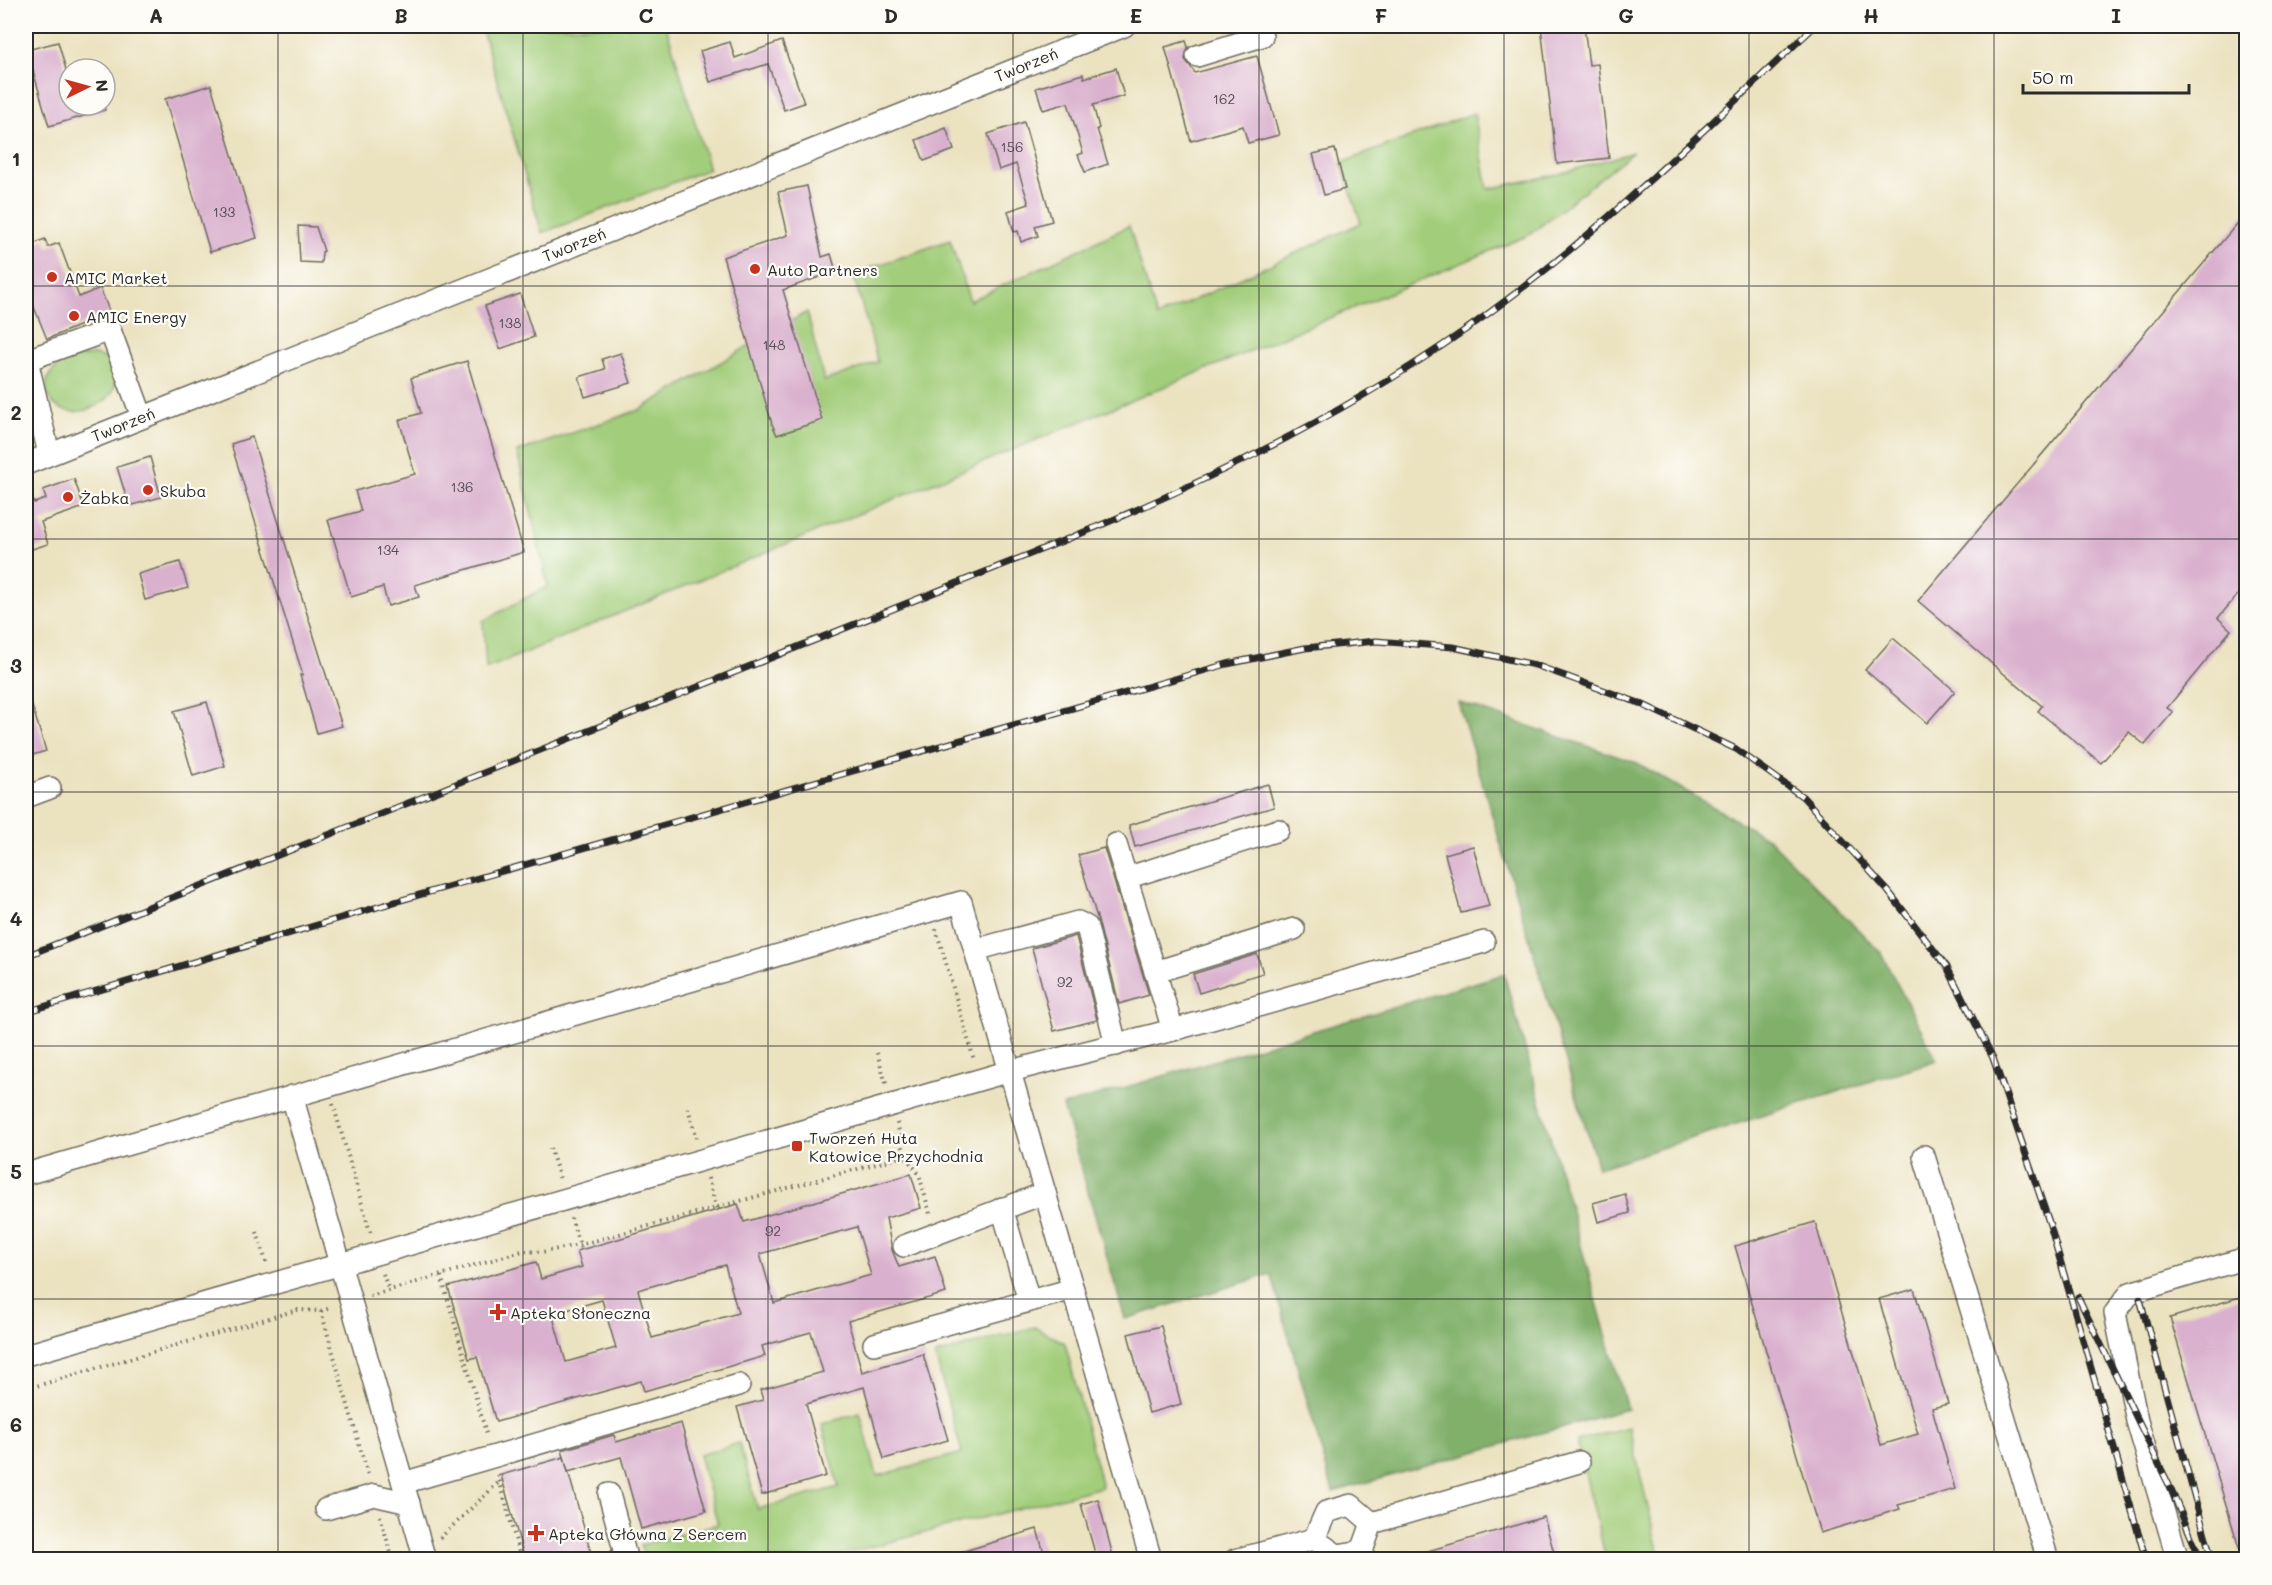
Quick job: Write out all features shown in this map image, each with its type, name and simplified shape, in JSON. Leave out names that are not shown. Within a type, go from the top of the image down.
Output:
[{"type":"street","name":"Tworzeń","points":[[26,464],[1124,26]]},
{"type":"street","points":[[1197,56],[1262,36],[1259,26]]},
{"type":"street","points":[[49,454],[27,360],[110,330],[142,417]]},
{"type":"street","points":[[26,797],[50,788]]},
{"type":"street","points":[[1126,878],[1278,830]]},
{"type":"street","points":[[1116,844],[1173,1030]]},
{"type":"street","points":[[26,1174],[961,902],[1151,1560]]},
{"type":"street","points":[[975,950],[1078,922],[1087,927],[1116,1045]]},
{"type":"street","points":[[1155,972],[1294,929]]},
{"type":"street","points":[[26,1355],[1010,1071],[1173,1030],[1484,942]]},
{"type":"street","points":[[292,1096],[424,1557]]},
{"type":"street","points":[[1924,1156],[2049,1560]]},
{"type":"street","points":[[904,1245],[1045,1193]]},
{"type":"street","points":[[1002,1208],[1029,1301]]},
{"type":"street","points":[[2178,1560],[2137,1420],[2115,1313],[2130,1293],[2247,1258]]},
{"type":"street","points":[[874,1344],[1072,1289]]},
{"type":"street","points":[[374,1495],[382,1482],[401,1475],[493,1456],[739,1385]]},
{"type":"street","points":[[1372,1523],[1579,1461]]},
{"type":"street","points":[[609,1494],[626,1557],[618,1560]]},
{"type":"street","points":[[326,1509],[374,1495],[409,1503]]},
{"type":"street","points":[[1314,1539],[1326,1512],[1351,1505],[1372,1523]]},
{"type":"street","points":[[1235,1560],[1314,1539],[1337,1555],[1362,1551],[1372,1523]]},
{"type":"path","points":[[931,911],[980,1080]]},
{"type":"path","points":[[877,1053],[905,1156],[919,1174],[935,1233]]},
{"type":"path","points":[[328,1086],[389,1291]]},
{"type":"path","points":[[26,1389],[297,1310],[321,1311],[522,1251],[542,1252],[579,1245],[905,1156]]},
{"type":"path","points":[[441,1275],[521,1560]]},
{"type":"path","points":[[321,1311],[393,1560]]},
{"type":"path","points":[[424,1557],[500,1480]]},
{"type":"path","points":[[838,1560],[853,1555],[903,1560]]},
{"type":"path","points":[[424,1557],[504,1560]]},
{"type":"green space","points":[[481,26],[666,26],[709,169],[542,233]]},
{"type":"green space","points":[[1474,113],[1488,189],[1559,174],[1633,152],[1529,235],[486,669],[483,621],[548,586],[517,452],[639,410],[807,312],[824,381],[878,362],[853,274],[950,240],[970,301],[1129,226],[1157,317],[1361,223],[1341,163]]},
{"type":"green space","points":[[95,355],[105,358],[116,371],[115,387],[111,395],[98,405],[79,411],[64,410],[53,403],[47,392],[48,380],[55,368],[71,359]]},
{"type":"green space","points":[[1458,702],[1637,763],[1769,839],[1881,953],[1937,1060],[1598,1168]]},
{"type":"green space","points":[[1504,974],[1627,1409],[1333,1492],[1271,1274],[1125,1319],[1063,1106]]},
{"type":"green space","points":[[1034,1327],[1065,1343],[1102,1487],[823,1559],[645,1559],[641,1545],[718,1524],[699,1455],[739,1443],[758,1509],[839,1487],[822,1424],[860,1413],[877,1476],[962,1453],[935,1355]]},
{"type":"green space","points":[[1629,1427],[1660,1559],[1606,1559],[1577,1441]]},
{"type":"building","points":[[1541,26],[1584,26],[1589,65],[1598,64],[1609,158],[1557,164]]},
{"type":"building","points":[[782,41],[804,103],[784,110],[768,64],[710,82],[700,51],[730,42],[735,58]]},
{"type":"building","points":[[1186,41],[1188,47],[1185,59],[1195,73],[1257,56],[1279,135],[1248,143],[1243,126],[1191,141],[1165,47]]},
{"type":"building","points":[[58,42],[62,57],[57,57],[57,117],[80,117],[49,126],[27,50]]},
{"type":"building","points":[[1116,68],[1124,96],[1093,105],[1099,128],[1097,129],[1108,164],[1085,172],[1078,155],[1083,153],[1068,103],[1043,110],[1036,88],[1083,74],[1084,78]]},
{"type":"building","points":[[211,85],[257,238],[210,252],[165,99]]},
{"type":"building","points":[[1024,122],[1052,221],[1035,226],[1038,236],[1021,242],[1018,231],[1014,232],[1008,211],[1029,204],[1016,164],[999,170],[988,134]]},
{"type":"building","points":[[946,128],[954,150],[924,161],[916,140]]},
{"type":"building","points":[[1335,149],[1345,189],[1324,195],[1313,154]]},
{"type":"building","points":[[807,186],[822,257],[831,254],[836,271],[783,290],[822,420],[777,435],[723,257],[788,235],[778,192]]},
{"type":"building","points":[[2247,212],[2247,584],[2218,618],[2231,630],[2167,708],[2173,712],[2145,745],[2129,732],[2101,763],[2038,711],[2042,706],[1918,601]]},
{"type":"building","points":[[298,226],[316,227],[324,251],[321,263],[300,262]]},
{"type":"building","points":[[45,239],[48,247],[59,243],[79,297],[100,288],[110,313],[47,339],[30,297],[26,299],[26,247]]},
{"type":"building","points":[[520,294],[534,337],[500,349],[485,306]]},
{"type":"building","points":[[621,353],[631,383],[585,397],[579,377],[605,369],[602,359]]},
{"type":"building","points":[[467,361],[524,552],[415,585],[419,597],[388,606],[383,587],[351,597],[328,520],[361,511],[355,491],[415,474],[399,420],[421,413],[411,378]]},
{"type":"building","points":[[252,437],[342,726],[317,733],[300,675],[303,675],[231,444]]},
{"type":"building","points":[[150,457],[161,497],[129,506],[117,467]]},
{"type":"building","points":[[74,479],[84,507],[41,522],[48,544],[26,551],[26,488],[29,487],[34,503],[46,499],[43,490]]},
{"type":"building","points":[[180,562],[188,588],[145,600],[138,574]]},
{"type":"building","points":[[1893,638],[1955,691],[1927,723],[1865,670]]},
{"type":"building","points":[[26,699],[30,699],[46,751],[26,757]]},
{"type":"building","points":[[207,702],[225,766],[193,776],[174,711]]},
{"type":"building","points":[[1268,784],[1274,807],[1135,847],[1129,825]]},
{"type":"building","points":[[1473,846],[1489,906],[1461,913],[1445,854]]},
{"type":"building","points":[[1104,848],[1149,995],[1119,1004],[1099,924],[1078,855]]},
{"type":"building","points":[[1076,936],[1097,1020],[1054,1031],[1032,948]]},
{"type":"building","points":[[1257,954],[1263,973],[1199,993],[1193,974]]},
{"type":"building","points":[[911,1174],[921,1208],[886,1218],[892,1250],[899,1267],[935,1256],[946,1293],[848,1321],[862,1372],[923,1354],[948,1440],[884,1459],[864,1387],[806,1404],[826,1476],[762,1495],[737,1407],[763,1400],[760,1390],[823,1372],[811,1332],[762,1346],[765,1356],[644,1391],[641,1381],[496,1422],[477,1357],[469,1359],[448,1287],[536,1262],[541,1279],[582,1267],[577,1251],[738,1204],[744,1222]],"holes":[[[857,1227],[871,1275],[774,1303],[760,1254]],[[725,1265],[738,1313],[652,1338],[638,1290]],[[602,1300],[616,1348],[566,1362],[552,1314]]]},
{"type":"building","points":[[1625,1194],[1630,1213],[1598,1222],[1593,1203]]},
{"type":"building","points":[[1815,1222],[1881,1445],[1918,1434],[1879,1299],[1914,1289],[1948,1404],[1932,1408],[1955,1489],[1898,1505],[1900,1509],[1820,1533],[1735,1246]]},
{"type":"building","points":[[2247,1295],[2247,1557],[2242,1558],[2170,1318]]},
{"type":"building","points":[[1161,1326],[1181,1404],[1149,1413],[1128,1334]]},
{"type":"building","points":[[681,1423],[706,1511],[641,1529],[621,1457],[568,1472],[562,1450],[614,1435],[616,1442]]},
{"type":"building","points":[[564,1457],[593,1560],[525,1560],[501,1475]]},
{"type":"building","points":[[1098,1499],[1114,1560],[1097,1560],[1081,1504]]},
{"type":"building","points":[[1544,1517],[1556,1560],[1414,1560],[1414,1555]]},
{"type":"building","points":[[1037,1529],[1046,1560],[952,1560],[951,1555]]},
{"type":"railway","points":[[26,956],[1070,538],[1180,490],[1287,438],[1390,379],[1440,347],[1532,280],[1616,211],[1815,26]]},
{"type":"railway","points":[[26,1012],[391,903],[1227,664],[1305,648],[1376,641],[1453,647],[1535,665],[1639,703],[1736,749],[1803,797],[1888,891],[1947,967],[1993,1058],[2050,1225],[2146,1560]]},
{"type":"railway","points":[[2078,1297],[2169,1485],[2201,1560]]},
{"type":"railway","points":[[2140,1299],[2212,1560]]},
{"type":"place","name":"Auto Partners","points":[[755,269]]},
{"type":"place","name":"AMIC Market","points":[[52,277]]},
{"type":"place","name":"AMIC Energy","points":[[74,316]]},
{"type":"place","name":"Skuba","points":[[148,490]]},
{"type":"place","name":"Żabka","points":[[68,497]]},
{"type":"place","name":"Tworzeń Huta Katowice Przychodnia","points":[[797,1146]]},
{"type":"place","name":"Apteka Słoneczna","points":[[498,1312]]},
{"type":"place","name":"Apteka Główna Z Sercem","points":[[536,1533]]}]
